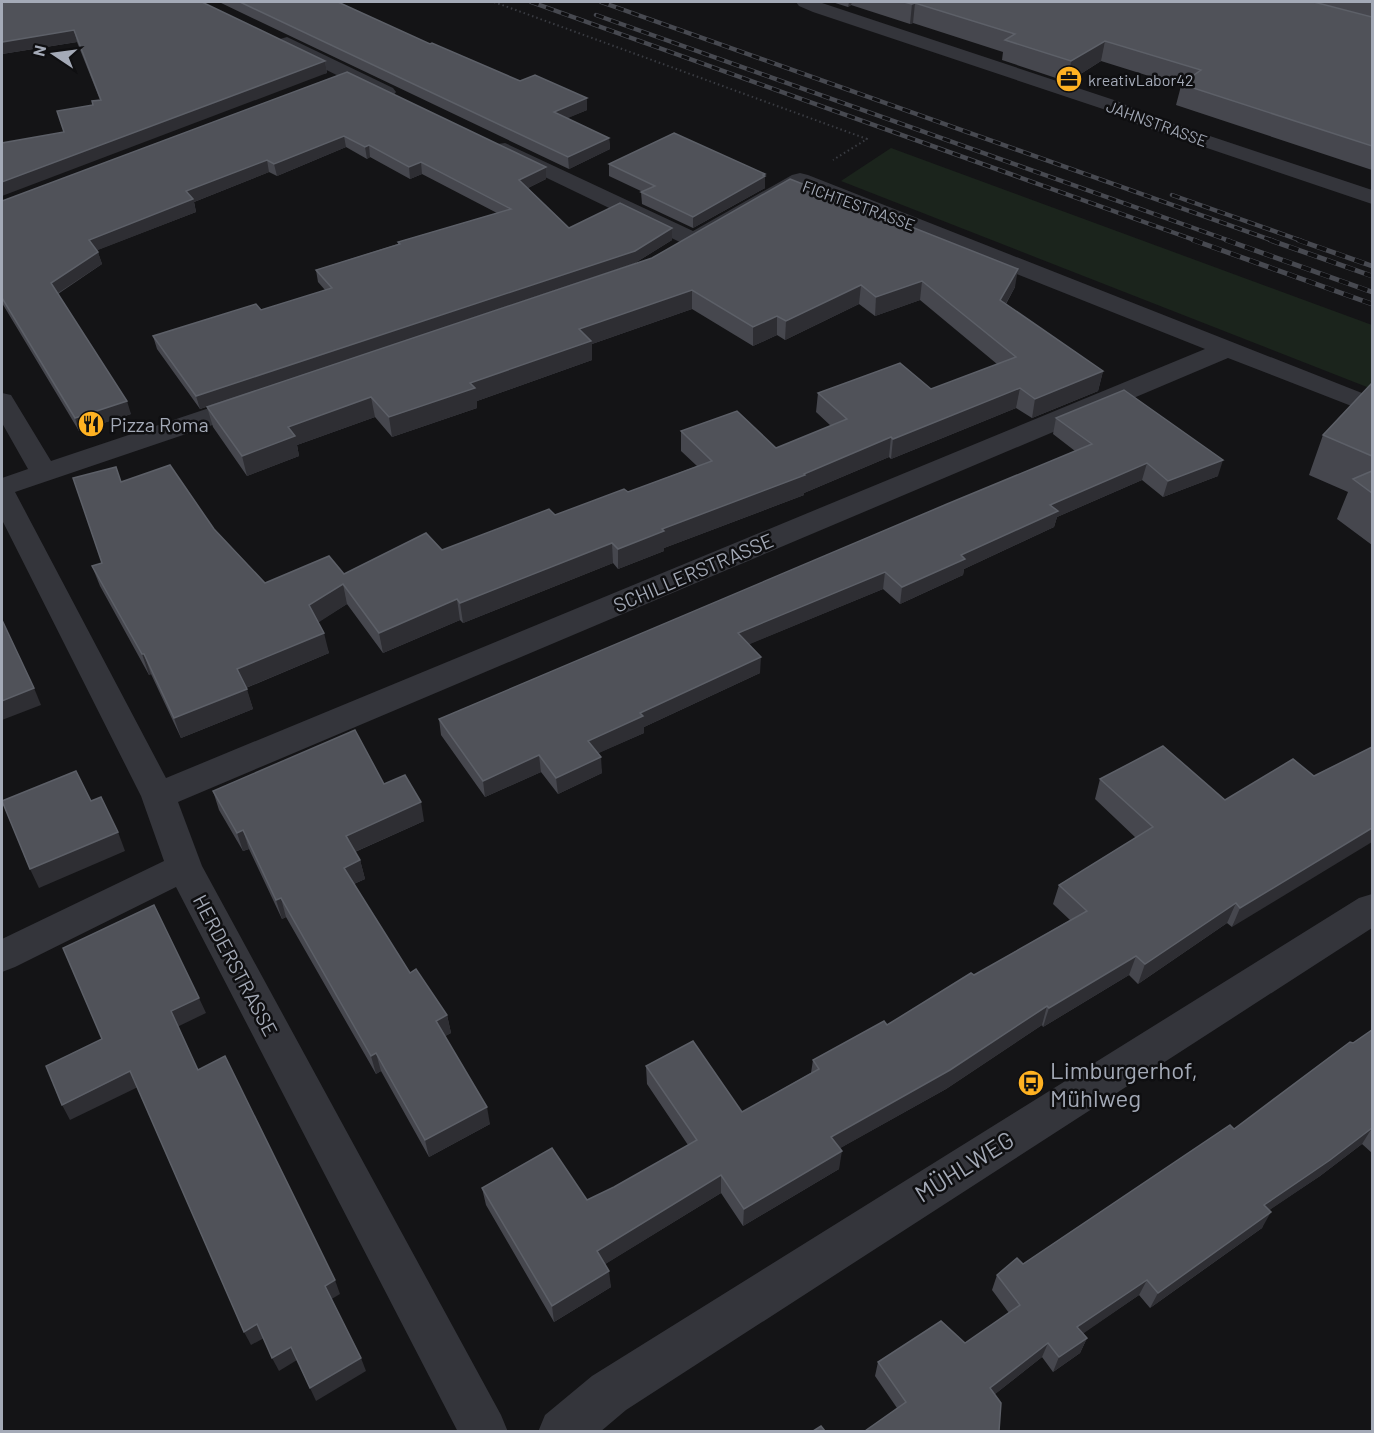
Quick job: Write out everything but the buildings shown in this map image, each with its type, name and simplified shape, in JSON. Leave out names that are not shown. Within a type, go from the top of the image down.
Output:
[{"type":"street","name":"JAHNSTRASSE","points":[[805,2],[1110,105],[1146,122],[1372,197]]},
{"type":"street","points":[[265,33],[403,100]]},
{"type":"street","points":[[327,82],[349,74]]},
{"type":"street","name":"FICHTESTRASSE","points":[[489,141],[684,246],[800,180],[1372,406]]},
{"type":"street","name":"SCHILLERSTRASSE","points":[[158,796],[1227,349]]},
{"type":"street","points":[[2,487],[270,396]]},
{"type":"street","points":[[2,401],[44,473]]},
{"type":"street","name":"HERDERSTRASSE","points":[[2,493],[158,796],[184,867],[484,1431]]},
{"type":"street","points":[[2,956],[184,867]]},
{"type":"street","name":"MÜHLWEG","points":[[562,1431],[609,1393],[1372,909]]},
{"type":"path","points":[[494,2],[867,139],[800,180]]},
{"type":"shaded area","points":[[891,148],[1372,325],[1372,389],[841,181]]},
{"type":"railway","points":[[531,2],[1197,241]]},
{"type":"railway","points":[[601,2],[1274,241]]},
{"type":"railway","points":[[596,15],[1230,241]]},
{"type":"railway","points":[[1172,195],[1302,241]]},
{"type":"railway","points":[[1193,240],[1372,304]]},
{"type":"railway","points":[[1226,240],[1372,292]]},
{"type":"railway","points":[[1270,240],[1372,276]]},
{"type":"railway","points":[[1298,240],[1372,266]]},
{"type":"place","name":"kreativLabor42","points":[[1069,79]]},
{"type":"place","name":"Pizza Roma","points":[[91,424]]},
{"type":"place","name":"Limburgerhof, Mühlweg","points":[[1031,1083]]}]
